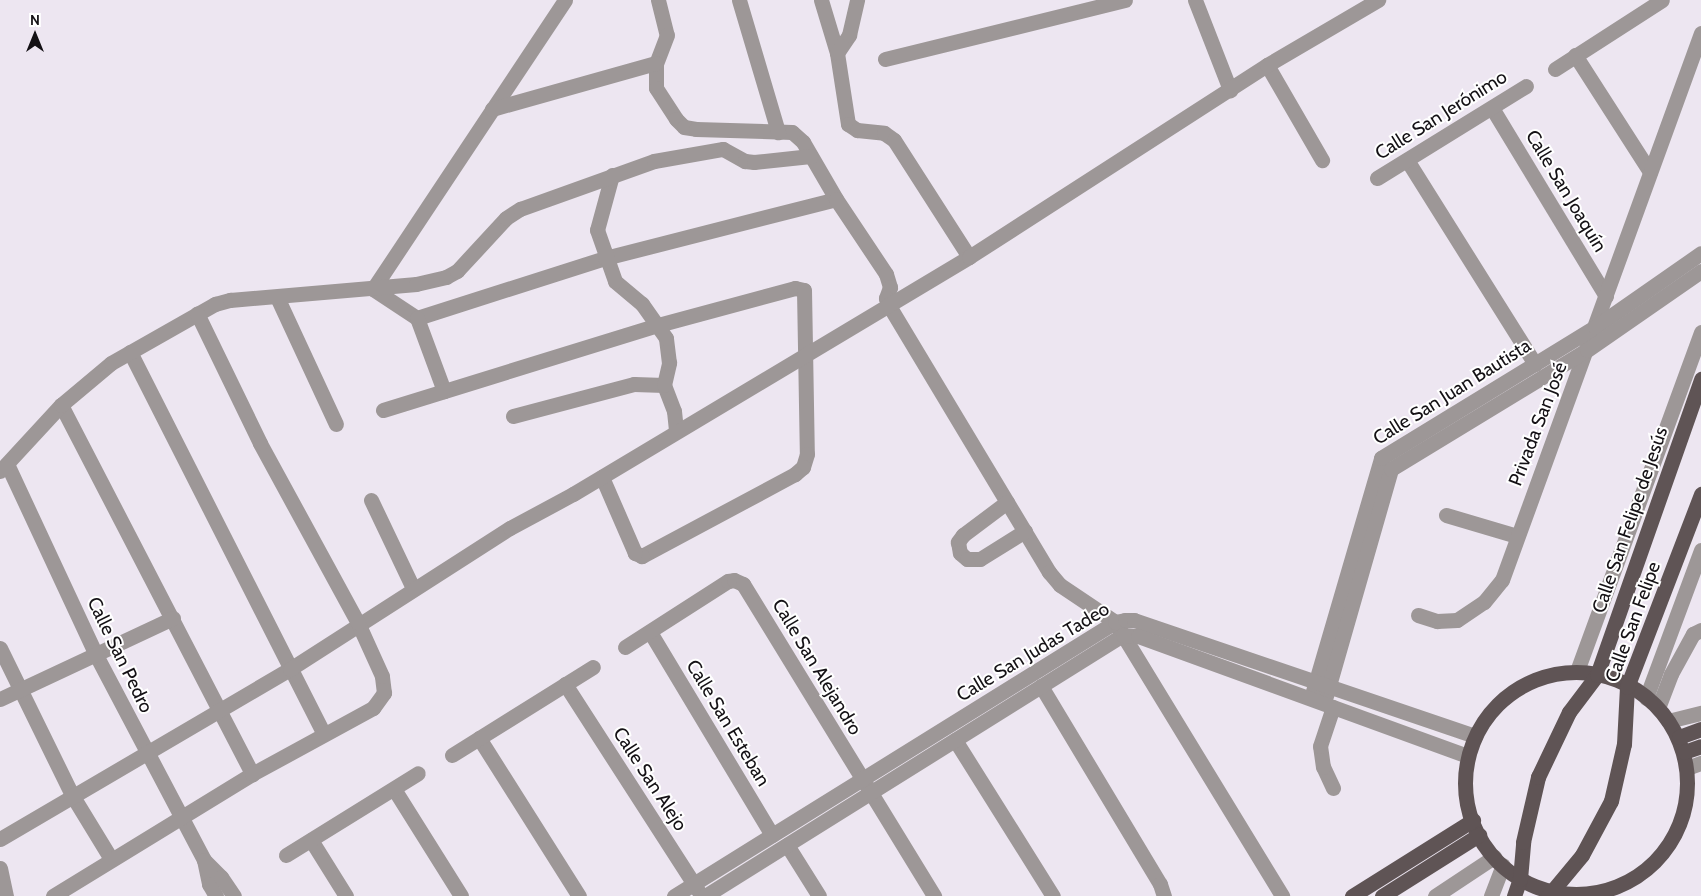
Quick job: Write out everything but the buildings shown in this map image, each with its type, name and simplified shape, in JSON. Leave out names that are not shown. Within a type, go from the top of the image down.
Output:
[{"type":"main road","name":"Calle San Felipe de Jesús","points":[[1597,675],[1701,379]]},
{"type":"main road","name":"Calle San Felipe","points":[[1548,895],[1582,856],[1611,801],[1624,744],[1627,687],[1701,494]]},
{"type":"main road","points":[[1577,671],[1597,675],[1627,687],[1652,703],[1668,721],[1679,737],[1684,752],[1694,765],[1686,802],[1673,841],[1653,864],[1630,884],[1570,896],[1548,895],[1520,879],[1499,861],[1479,835],[1472,820],[1463,786],[1468,756],[1474,736],[1493,706],[1518,684],[1551,674],[1577,671]]},
{"type":"main road","name":"Calle San Felipe","points":[[1514,896],[1520,879],[1523,842],[1538,777],[1569,712],[1597,675]]},
{"type":"main road","points":[[1679,737],[1701,729]]},
{"type":"main road","points":[[1684,752],[1701,746]]},
{"type":"main road","points":[[1352,896],[1472,820]]},
{"type":"main road","points":[[1382,896],[1479,835]]},
{"type":"street","points":[[373,288],[565,0]]},
{"type":"street","points":[[658,0],[667,34],[656,62],[656,88],[684,127],[778,132],[798,136],[812,156],[836,199],[888,278],[888,304],[1024,531],[1060,585],[1119,628],[1282,896]]},
{"type":"street","points":[[738,0],[778,132]]},
{"type":"street","points":[[822,0],[837,53],[848,124],[857,130],[884,133],[894,140],[969,257]]},
{"type":"street","points":[[837,53],[849,34],[857,0]]},
{"type":"street","points":[[885,59],[1125,0]]},
{"type":"street","points":[[1195,0],[1230,90]]},
{"type":"street","points":[[0,838],[290,669],[358,623],[510,528],[602,477],[676,430],[969,257],[1267,65],[1378,0]]},
{"type":"street","points":[[1555,69],[1662,0]]},
{"type":"street","name":"Privada San José","points":[[1418,615],[1437,621],[1458,620],[1484,602],[1502,580],[1701,34]]},
{"type":"street","points":[[1575,55],[1650,172]]},
{"type":"street","points":[[492,109],[656,62]]},
{"type":"street","points":[[1267,65],[1322,160]]},
{"type":"street","name":"Calle San Jerónimo","points":[[1377,178],[1526,86]]},
{"type":"street","name":"Calle San Joaquín","points":[[1492,108],[1606,296]]},
{"type":"street","points":[[3,467],[62,405],[130,352],[197,313],[230,300],[416,284],[446,277],[470,258],[506,218],[535,202],[654,160],[724,149],[745,161],[754,162],[812,156]]},
{"type":"street","points":[[1407,160],[1535,364]]},
{"type":"street","points":[[612,175],[597,230],[605,258],[615,281],[642,304],[658,325],[670,349],[664,385],[674,411],[676,430]]},
{"type":"street","points":[[417,318],[605,258],[836,199]]},
{"type":"street","name":"Calle San Juan Bautista","points":[[1322,696],[1381,458],[1595,327],[1701,253]]},
{"type":"street","name":"Calle San Juan Bautista","points":[[1322,696],[1391,469],[1587,350],[1701,271]]},
{"type":"street","points":[[373,288],[417,318],[444,391]]},
{"type":"street","points":[[383,410],[658,325],[799,288],[806,296],[807,454],[803,467],[795,474],[642,556],[636,553],[602,477]]},
{"type":"street","points":[[277,297],[336,424]]},
{"type":"street","points":[[53,896],[252,774],[373,708],[384,693],[382,676],[358,623],[260,443],[197,313]]},
{"type":"street","name":"Calle San Felipe","points":[[1577,671],[1701,332]]},
{"type":"street","points":[[130,352],[324,734]]},
{"type":"street","points":[[513,416],[634,384],[664,385]]},
{"type":"street","points":[[62,405],[252,774]]},
{"type":"street","name":"Calle San Pedro","points":[[3,467],[96,655],[180,817],[204,860],[221,877],[234,896]]},
{"type":"street","points":[[371,500],[413,588]]},
{"type":"street","points":[[1007,502],[963,535],[958,542],[960,553],[967,559],[980,559],[1024,531]]},
{"type":"street","points":[[1446,515],[1517,536]]},
{"type":"street","name":"Calle San Felipe","points":[[1652,703],[1701,550]]},
{"type":"street","name":"Calle San Alejandro","points":[[650,632],[734,580],[745,587],[934,896]]},
{"type":"street","points":[[0,699],[173,618]]},
{"type":"street","name":"Calle San Judas Tadeo","points":[[674,896],[697,890],[772,835],[1134,620],[1468,756]]},
{"type":"street","name":"Calle San Judas Tadeo","points":[[705,896],[1041,686],[1119,628]]},
{"type":"street","points":[[1652,703],[1671,674],[1693,634],[1701,630]]},
{"type":"street","points":[[625,647],[650,632]]},
{"type":"street","name":"Calle San Esteban","points":[[650,632],[772,835]]},
{"type":"street","points":[[0,648],[72,795],[111,860]]},
{"type":"street","points":[[452,755],[593,667]]},
{"type":"street","name":"Calle San Alejo","points":[[566,684],[697,890]]},
{"type":"street","points":[[1041,686],[1160,884],[1164,896]]},
{"type":"street","points":[[1322,696],[1320,746],[1324,767],[1333,788]]},
{"type":"street","name":"Calle San Judas Tadeo","points":[[1322,696],[1474,736]]},
{"type":"street","points":[[1668,721],[1701,714]]},
{"type":"street","points":[[479,738],[579,896]]},
{"type":"street","points":[[955,740],[1053,896]]},
{"type":"street","points":[[286,855],[418,773]]},
{"type":"street","points":[[394,789],[461,896]]},
{"type":"street","points":[[311,840],[346,896]]},
{"type":"street","points":[[787,845],[818,896]]},
{"type":"street","name":"Calle San Pedro","points":[[204,860],[209,884],[216,896]]},
{"type":"street","points":[[1435,896],[1499,861]]},
{"type":"street","points":[[1491,896],[1499,861]]},
{"type":"street","points":[[0,868],[6,896]]}]
